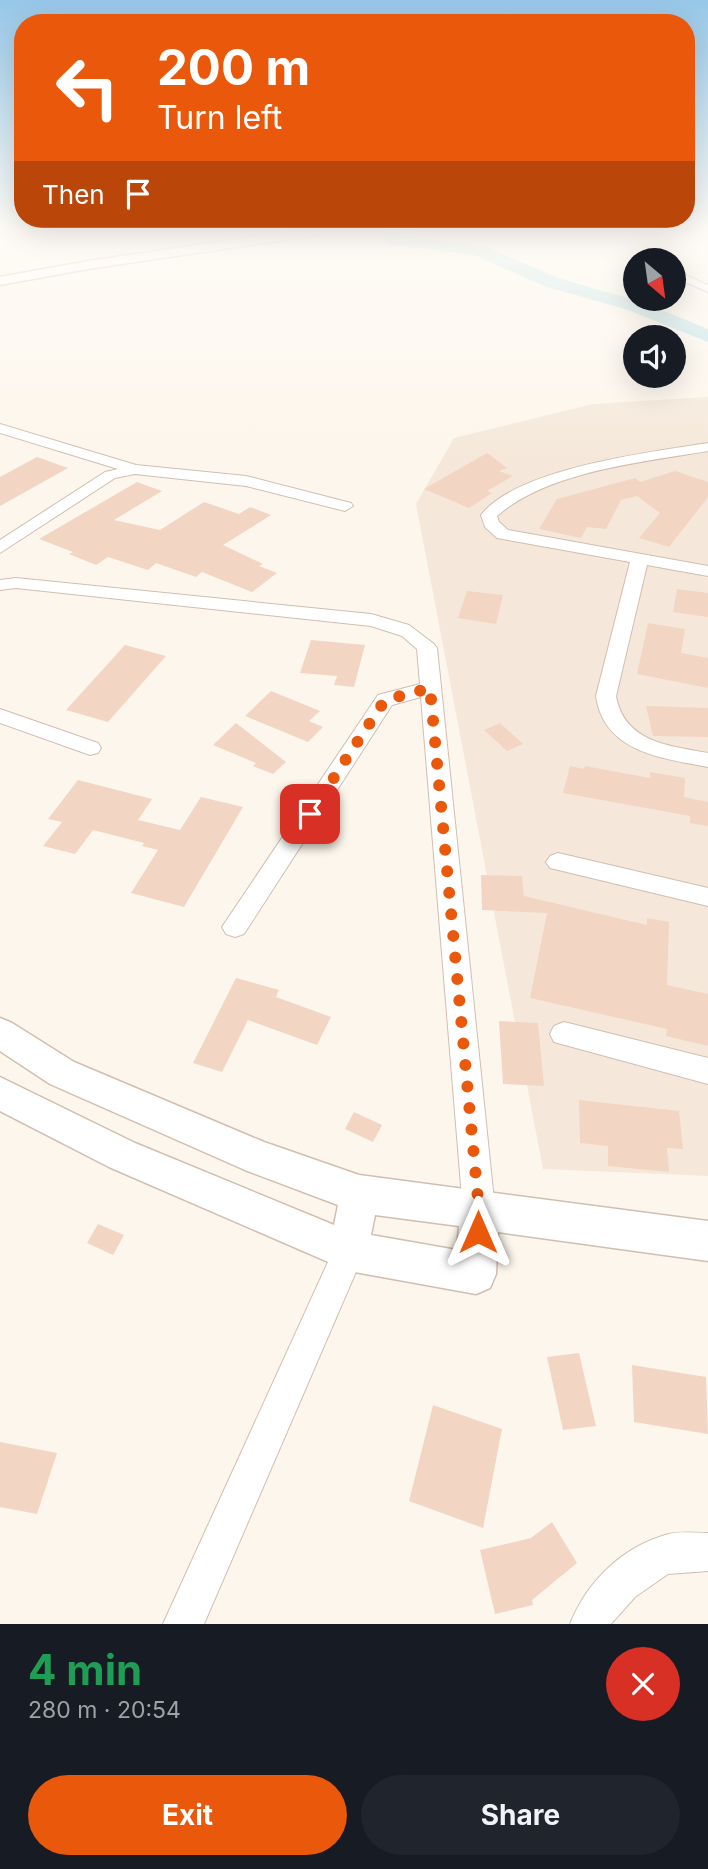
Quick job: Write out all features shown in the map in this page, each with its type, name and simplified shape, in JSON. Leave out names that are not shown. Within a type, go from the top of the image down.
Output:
[{"type":"street","points":[[0,428],[135,469],[246,481],[345,506]]},
{"type":"street","points":[[708,447],[645,458],[564,478],[516,494],[498,503],[489,514],[491,524],[503,534],[708,571]]},
{"type":"street","points":[[0,548],[110,475],[135,469]]},
{"type":"street","points":[[640,558],[606,696],[606,711],[615,724],[631,738],[658,750],[708,760]]},
{"type":"street","points":[[0,585],[16,583],[357,618],[397,625],[417,635],[427,648],[479,1210],[476,1274],[349,1251],[122,1155],[0,1093]]},
{"type":"street","points":[[235,927],[385,700],[430,688]]},
{"type":"street","points":[[0,716],[90,748]]},
{"type":"street","points":[[558,862],[708,897]]},
{"type":"street","points":[[0,1033],[62,1073],[258,1158],[359,1194],[708,1241]]},
{"type":"street","points":[[565,1034],[708,1072]]},
{"type":"street","points":[[183,1624],[349,1251],[359,1194]]},
{"type":"street","points":[[590,1624],[595,1611],[627,1579],[667,1554],[708,1552]]},
{"type":"shaded area","points":[[708,397],[708,1176],[543,1169],[416,504],[454,438],[593,404]]},
{"type":"building","points":[[487,453],[507,468],[499,471],[513,476],[487,491],[492,493],[469,508],[424,489]]},
{"type":"building","points":[[37,457],[68,468],[0,506],[0,477]]},
{"type":"building","points":[[675,471],[708,482],[708,497],[669,547],[639,538],[660,513],[637,496],[621,500],[606,529],[587,527],[581,538],[539,529],[557,499],[635,478],[640,482]]},
{"type":"building","points":[[137,482],[162,491],[114,520],[160,530],[204,502],[239,514],[250,507],[271,515],[223,545],[277,573],[252,592],[202,572],[196,577],[156,563],[148,570],[108,557],[96,565],[69,554],[73,552],[39,539]]},
{"type":"building","points":[[677,589],[708,593],[708,617],[673,612]]},
{"type":"building","points":[[467,591],[503,595],[496,624],[458,618]]},
{"type":"building","points":[[648,623],[685,629],[681,653],[708,658],[708,688],[637,674]]},
{"type":"building","points":[[311,640],[365,645],[354,687],[334,685],[337,676],[300,673]]},
{"type":"building","points":[[125,645],[166,656],[108,722],[66,710]]},
{"type":"building","points":[[271,691],[320,711],[309,721],[323,727],[308,742],[245,716]]},
{"type":"building","points":[[646,706],[708,708],[708,737],[653,736]]},
{"type":"building","points":[[236,723],[286,762],[273,774],[253,766],[256,763],[213,745]]},
{"type":"building","points":[[500,723],[523,744],[507,751],[484,730]]},
{"type":"building","points":[[570,766],[584,769],[585,766],[650,778],[650,772],[685,778],[684,797],[708,802],[708,826],[690,823],[690,816],[563,793]]},
{"type":"building","points":[[78,780],[152,799],[138,820],[180,830],[201,797],[243,807],[184,907],[131,893],[158,850],[142,846],[144,843],[93,830],[75,854],[43,846],[62,822],[48,819]]},
{"type":"building","points":[[481,875],[522,876],[524,896],[647,925],[647,918],[669,922],[667,985],[708,994],[708,1046],[666,1036],[667,1029],[530,998],[547,913],[482,910]]},
{"type":"building","points":[[236,978],[279,990],[276,997],[331,1017],[317,1045],[248,1020],[222,1072],[193,1063]]},
{"type":"building","points":[[499,1021],[538,1023],[544,1086],[503,1084]]},
{"type":"building","points":[[579,1100],[679,1111],[683,1149],[667,1148],[669,1172],[608,1166],[608,1146],[580,1143]]},
{"type":"building","points":[[354,1112],[382,1125],[373,1142],[345,1129]]},
{"type":"building","points":[[98,1224],[124,1235],[113,1255],[87,1243]]},
{"type":"building","points":[[579,1353],[596,1426],[563,1430],[547,1357]]},
{"type":"building","points":[[632,1365],[706,1377],[708,1434],[634,1422]]},
{"type":"building","points":[[433,1405],[502,1429],[483,1528],[409,1501]]},
{"type":"building","points":[[0,1442],[57,1453],[37,1514],[0,1507]]},
{"type":"building","points":[[552,1522],[577,1563],[532,1600],[533,1605],[495,1614],[480,1550],[531,1538]]},
{"type":"waterway","points":[[631,305],[708,336]]},
{"type":"route","points":[[310,814],[385,700],[430,688],[479,1210],[478,1232]]}]
